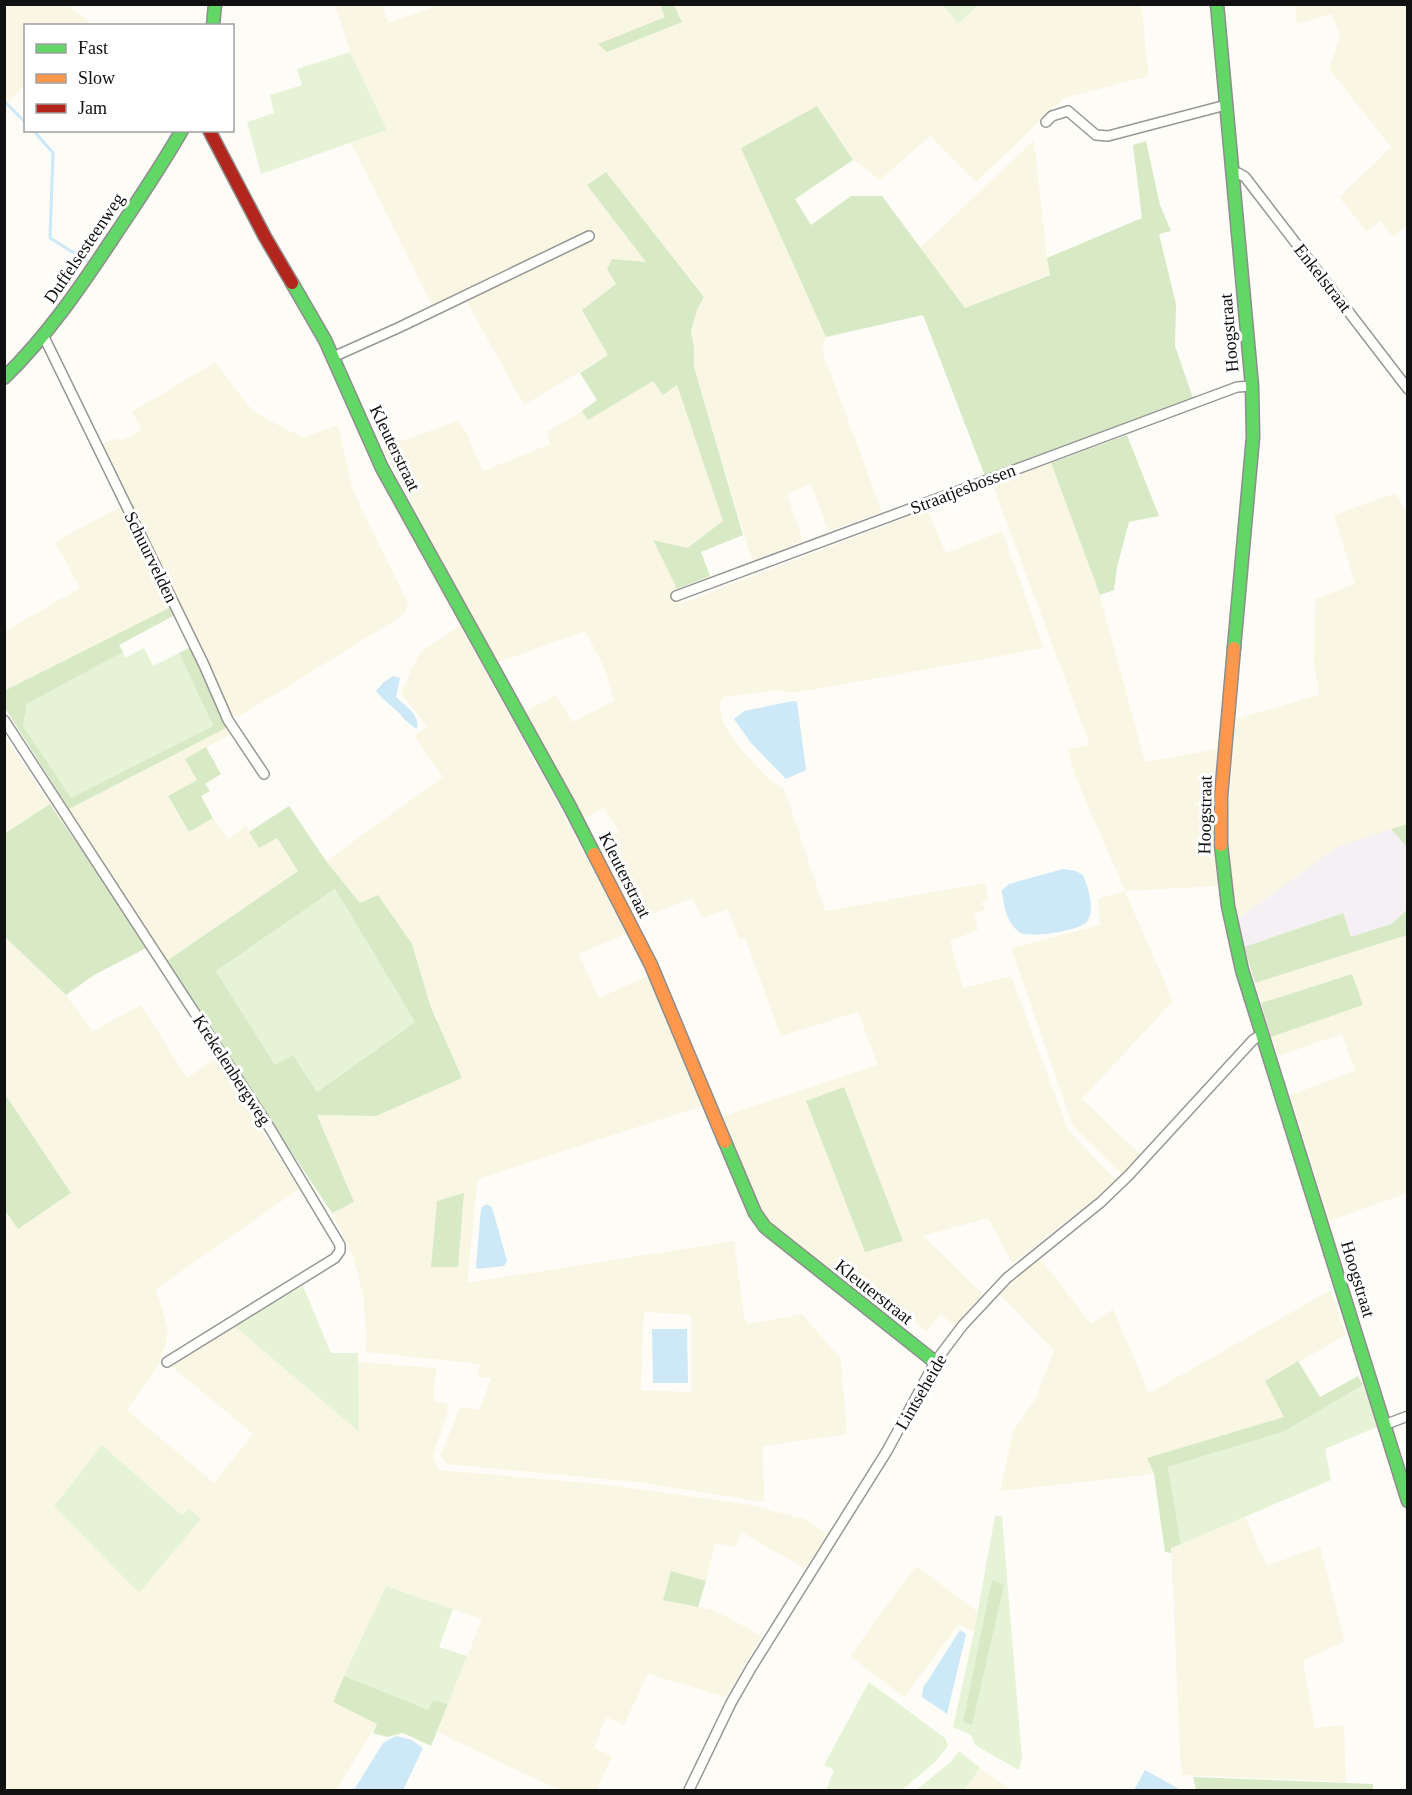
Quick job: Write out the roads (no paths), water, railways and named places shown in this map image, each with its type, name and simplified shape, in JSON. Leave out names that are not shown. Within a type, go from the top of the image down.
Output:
[{"type":"street","points":[[213,24],[215,4]]},
{"type":"street","name":"Hoogstraat","points":[[1217,4],[1252,386],[1253,437],[1250,489],[1234,639],[1220,828],[1223,882],[1230,924],[1242,970],[1407,1502]]},
{"type":"street","points":[[1046,122],[1052,116],[1068,111],[1096,135],[1108,136],[1226,105]]},
{"type":"street","name":"Duffelsesteenweg","points":[[4,378],[44,337],[165,160],[181,132]]},
{"type":"street","name":"Kleuterstraat","points":[[210,132],[265,237],[325,340],[382,468],[570,807],[651,965],[755,1213],[773,1235],[935,1362]]},
{"type":"street","name":"Enkelstraat","points":[[1233,173],[1245,177],[1407,389]]},
{"type":"street","points":[[333,357],[589,236]]},
{"type":"street","name":"Schuurvelden","points":[[44,337],[199,654],[228,720],[264,774]]},
{"type":"street","name":"Straatjesbossen","points":[[676,596],[1237,387],[1252,386]]},
{"type":"street","name":"Krekelenbergweg","points":[[4,720],[271,1130],[340,1245],[340,1251],[335,1258],[167,1362]]},
{"type":"street","name":"Lintseheide","points":[[689,1791],[741,1685],[886,1451],[935,1362],[963,1325],[1007,1278],[1101,1202],[1176,1125],[1252,1040],[1262,1034]]},
{"type":"street","points":[[1384,1425],[1407,1416]]},
{"type":"water","points":[[393,676],[400,678],[396,697],[414,715],[417,729],[376,691]]},
{"type":"water","points":[[797,702],[806,770],[786,779],[751,743],[734,719],[744,711]]},
{"type":"water","points":[[1063,869],[1076,871],[1083,875],[1091,903],[1088,920],[1076,928],[1055,933],[1033,935],[1019,932],[1011,924],[1006,913],[1002,890],[1009,884]]},
{"type":"water","points":[[486,1204],[492,1207],[507,1261],[504,1266],[477,1269],[481,1208]]},
{"type":"water","points":[[652,1329],[687,1329],[688,1383],[653,1383]]},
{"type":"water","points":[[960,1630],[966,1634],[947,1714],[922,1697],[923,1688]]},
{"type":"water","points":[[396,1736],[412,1740],[423,1748],[403,1790],[354,1790],[383,1743]]},
{"type":"water","points":[[1145,1770],[1181,1790],[1134,1790]]},
{"type":"waterway","points":[[4,101],[24,121]]},
{"type":"waterway","points":[[35,132],[53,153],[50,238],[87,261]]}]
